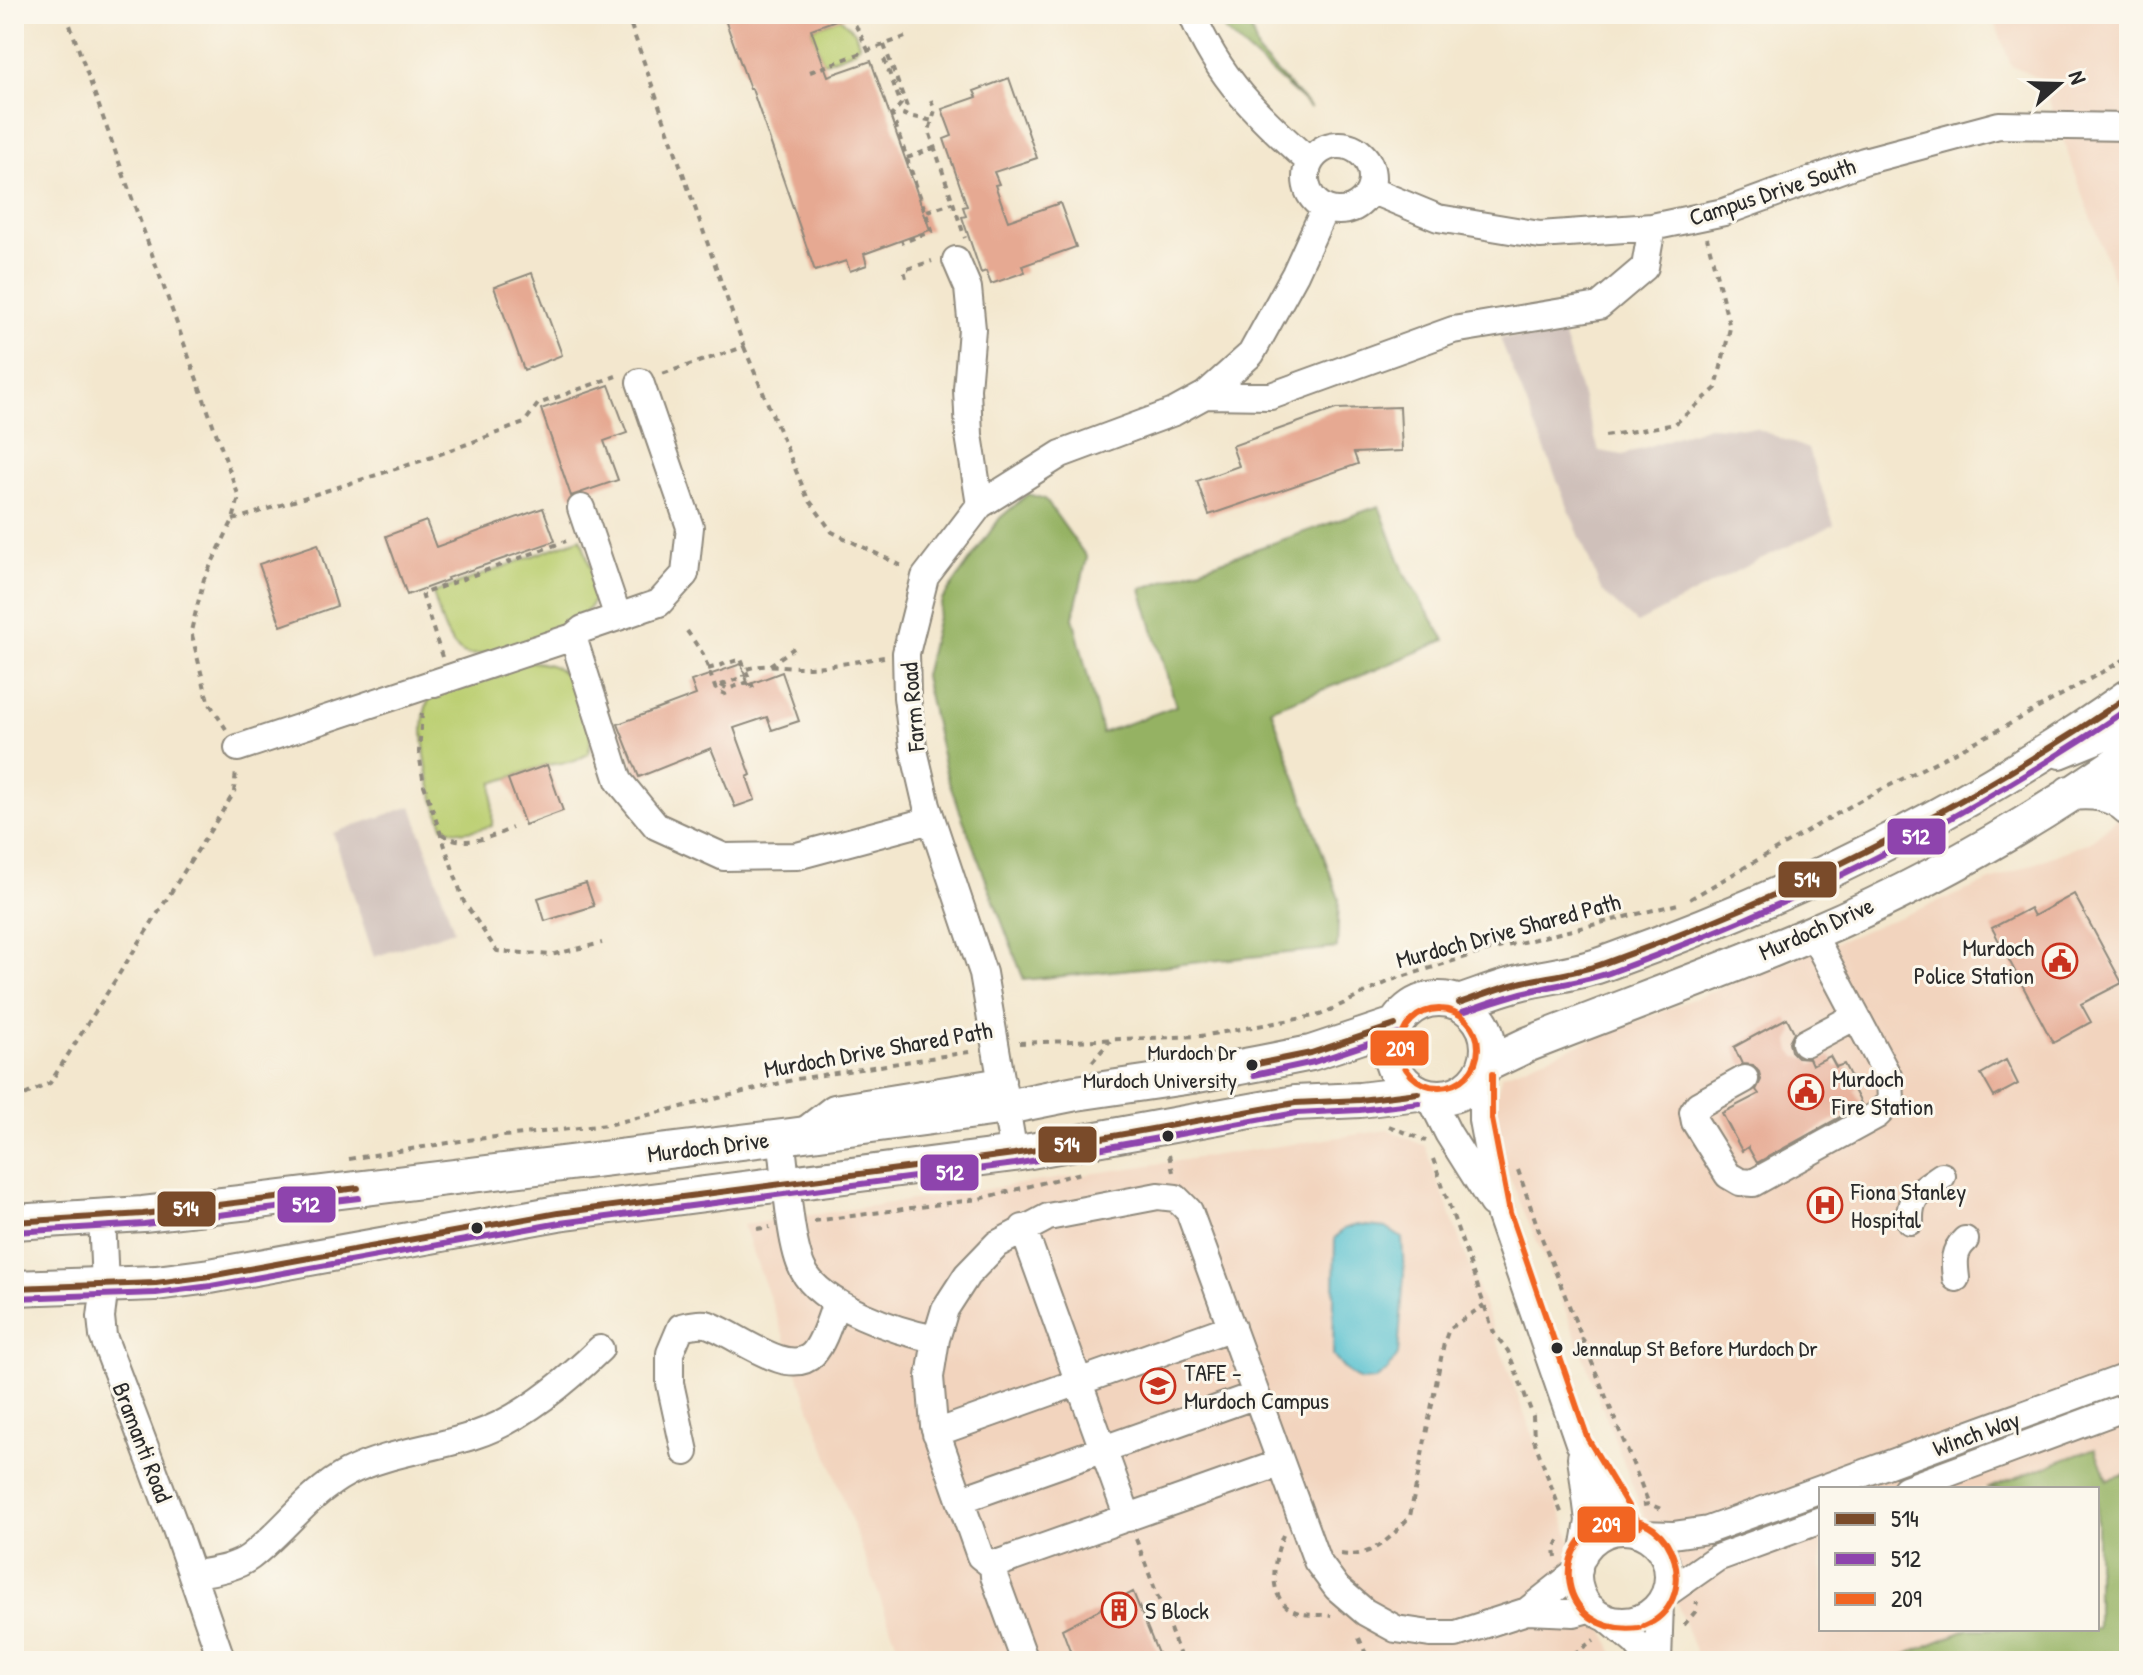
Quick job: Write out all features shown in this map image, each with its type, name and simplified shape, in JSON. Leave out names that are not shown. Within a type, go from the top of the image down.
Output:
[{"type":"main road","name":"Murdoch Drive","points":[[14,1222],[102,1217],[258,1201],[790,1136],[1004,1094],[1076,1093],[1192,1076],[1311,1053],[1395,1025],[1404,1012],[1416,1003],[1445,998],[1459,1003],[1518,983],[1603,965],[1791,890],[1895,839],[2002,779],[2129,696]]},
{"type":"main road","name":"Murdoch Drive","points":[[14,1288],[156,1283],[210,1276],[558,1213],[1014,1154],[1295,1103],[1424,1095],[1448,1097],[1461,1093],[1484,1069],[1529,1044],[1812,933],[1932,874],[2129,755]]},
{"type":"main road","points":[[2070,793],[2104,794],[2129,808]]},
{"type":"main road","points":[[1791,890],[1812,933]]},
{"type":"main road","points":[[1459,1003],[1472,1011],[1487,1036],[1484,1069]]},
{"type":"main road","points":[[1395,1025],[1390,1048],[1395,1071],[1405,1084],[1424,1095]]},
{"type":"street","points":[[1192,14],[1199,32],[1227,78],[1258,116],[1310,162]]},
{"type":"street","name":"Campus Drive South","points":[[1370,190],[1438,218],[1540,235],[1652,227],[1724,212],[1864,161],[1999,125],[2129,127]]},
{"type":"street","points":[[1333,145],[1346,145],[1356,150],[1370,167],[1370,190],[1364,200],[1351,209],[1338,211],[1325,208],[1309,192],[1306,179],[1310,162],[1318,152],[1333,145]]},
{"type":"street","name":"Farm Road","points":[[1014,1154],[983,973],[931,820],[913,746],[906,653],[925,577],[980,505],[1061,454],[1174,412],[1205,395],[1251,354],[1295,274],[1325,208]]},
{"type":"street","points":[[1205,395],[1271,396],[1453,330],[1599,306],[1645,267],[1652,227]]},
{"type":"street","points":[[962,254],[972,329],[967,389],[969,435],[980,505]]},
{"type":"street","points":[[238,748],[573,637],[583,629],[659,603],[685,574],[690,527],[640,382]]},
{"type":"street","points":[[585,520],[618,617]]},
{"type":"street","points":[[573,637],[619,781],[656,826],[724,857],[797,856],[931,820]]},
{"type":"street","points":[[2002,779],[2102,738],[2129,733]]},
{"type":"street","points":[[1745,1079],[1698,1105],[1693,1112],[1695,1122],[1728,1175],[1740,1182],[1753,1183],[1877,1115],[1891,1101],[1890,1080],[1812,933]]},
{"type":"street","points":[[1805,1043],[1856,1016]]},
{"type":"street","points":[[1484,1069],[1482,1120],[1500,1216],[1579,1443],[1589,1521],[1580,1586],[1598,1621]]},
{"type":"street","points":[[1424,1095],[1500,1216]]},
{"type":"street","points":[[790,1136],[788,1183],[795,1242],[803,1271],[836,1303],[861,1315],[936,1339]]},
{"type":"street","points":[[1910,1221],[1910,1205],[1917,1193],[1942,1176]]},
{"type":"street","points":[[1281,1463],[1128,1518],[989,1563],[980,1556],[936,1433],[930,1377],[945,1309],[967,1275],[997,1244],[1023,1228],[1048,1217],[1158,1196],[1176,1198],[1189,1211],[1317,1561],[1337,1588],[1365,1612],[1396,1629],[1430,1634],[1456,1634],[1527,1611],[1574,1613],[1598,1621],[1635,1642],[1651,1661]]},
{"type":"street","name":"Bramanti Road","points":[[102,1217],[105,1285],[101,1317],[103,1336],[222,1661]]},
{"type":"street","points":[[1023,1228],[1128,1518]]},
{"type":"street","points":[[1956,1278],[1954,1260],[1958,1247],[1965,1240]]},
{"type":"street","points":[[685,1452],[670,1383],[670,1353],[681,1327],[702,1323],[728,1332],[777,1359],[800,1362],[817,1349],[836,1303]]},
{"type":"street","points":[[936,1433],[1232,1327]]},
{"type":"street","points":[[192,1575],[220,1570],[248,1559],[302,1507],[345,1474],[368,1464],[478,1434],[536,1403],[572,1376],[600,1349]]},
{"type":"street","name":"Winch Way","points":[[1827,1487],[2129,1376]]},
{"type":"street","points":[[960,1500],[1256,1395]]},
{"type":"street","name":"Winch Way","points":[[1912,1487],[2129,1406]]},
{"type":"street","points":[[1989,1459],[2003,1424],[2054,1435]]},
{"type":"street","points":[[1579,1443],[1636,1533]]},
{"type":"street","name":"Winch Way","points":[[1636,1533],[1673,1535],[1708,1530],[1819,1490]]},
{"type":"street","points":[[1598,1621],[1630,1620],[1647,1614],[1662,1598],[1717,1558],[1819,1521]]},
{"type":"street","points":[[1527,1611],[1581,1563],[1601,1537],[1614,1532],[1636,1533],[1654,1543],[1664,1556],[1668,1571],[1662,1598],[1658,1661]]},
{"type":"street","points":[[993,1563],[994,1576],[1025,1661]]},
{"type":"path","points":[[14,1100],[50,1083],[75,1044],[234,793],[238,748],[208,701],[191,631],[204,579],[233,520],[239,497],[66,14]]},
{"type":"path","points":[[627,14],[744,347],[807,497],[832,532],[925,577]]},
{"type":"path","points":[[850,14],[868,50]]},
{"type":"path","points":[[810,72],[905,37]]},
{"type":"path","points":[[884,45],[907,107],[904,115]]},
{"type":"path","points":[[884,59],[901,104],[892,115],[932,231],[901,243]]},
{"type":"path","points":[[931,100],[935,110],[929,131],[952,203],[962,254]]},
{"type":"path","points":[[896,111],[933,121]]},
{"type":"path","points":[[907,158],[934,148]]},
{"type":"path","points":[[926,211],[952,203]]},
{"type":"path","points":[[1605,436],[1675,424],[1716,388],[1730,328],[1701,216]]},
{"type":"path","points":[[233,520],[424,460],[524,423],[538,404],[623,373],[640,382],[744,347]]},
{"type":"path","points":[[585,520],[422,594],[442,657],[437,680],[424,705],[419,725],[419,752],[424,785],[464,902],[497,951],[551,955],[602,943]]},
{"type":"path","points":[[687,631],[698,644],[716,690],[725,694],[727,700]]},
{"type":"path","points":[[770,665],[794,648]]},
{"type":"path","points":[[747,669],[761,664],[832,666],[906,653]]},
{"type":"path","name":"Murdoch Drive Shared Path","points":[[467,1140],[607,1125],[797,1079],[1023,1042],[1201,1036],[1320,1015],[1392,980],[1467,957],[1684,902],[1861,800],[2006,726],[2129,657]]},
{"type":"path","points":[[708,669],[741,659],[754,690]]},
{"type":"path","points":[[743,675],[726,683],[751,681]]},
{"type":"path","points":[[440,833],[453,841],[474,840],[512,828]]},
{"type":"path","points":[[1387,1125],[1426,1141],[1433,1159],[1449,1178]]},
{"type":"path","points":[[1176,1198],[1175,1180],[1167,1156],[1181,1153]]},
{"type":"path","points":[[1513,1157],[1539,1231],[1649,1504]]},
{"type":"path","points":[[835,1218],[979,1199],[1089,1171]]},
{"type":"path","points":[[1331,1548],[1343,1556],[1360,1555],[1391,1538],[1410,1516],[1444,1343],[1449,1329],[1484,1305]]},
{"type":"path","points":[[1128,1518],[1182,1661]]},
{"type":"path","points":[[1563,1661],[1598,1621]]},
{"type":"shaded area","points":[[1992,14],[2129,14],[2129,322],[2041,79],[2011,66]]},
{"type":"shaded area","points":[[1563,334],[1599,451],[1623,455],[1708,426],[1755,428],[1808,449],[1834,525],[1756,561],[1637,623],[1602,592],[1500,338]]},
{"type":"shaded area","points":[[412,806],[454,930],[374,957],[333,833]]},
{"type":"shaded area","name":"Fiona Stanley Hospital","points":[[2129,809],[2129,1661],[1699,1661],[1556,1285],[1487,1126],[1502,1075],[2091,841]]},
{"type":"shaded area","name":"TAFE - Murdoch Campus","points":[[1388,1130],[1425,1146],[1616,1661],[903,1661],[743,1225]]},
{"type":"green space","points":[[1219,14],[1246,14],[1259,54],[1311,108],[1225,31]]},
{"type":"green space","points":[[840,18],[855,32],[859,44],[854,51],[823,63],[811,29]]},
{"type":"green space","points":[[1028,494],[1045,499],[1087,558],[1073,617],[1102,733],[1176,706],[1141,589],[1379,506],[1405,575],[1445,640],[1271,709],[1339,899],[1337,948],[1024,980],[947,777],[924,676],[942,600],[1000,518]]},
{"type":"green space","points":[[581,538],[598,591],[585,613],[544,634],[487,653],[473,655],[457,648],[444,626],[433,593]]},
{"type":"green space","points":[[525,661],[557,668],[573,684],[588,719],[588,754],[575,761],[547,765],[493,783],[492,826],[467,831],[449,829],[443,826],[438,812],[424,752],[425,712],[431,696],[451,682]]},
{"type":"green space","points":[[2095,1448],[2107,1480],[2129,1474],[2129,1661],[1889,1661],[1964,1631],[2099,1631],[2099,1487],[1991,1487]]},
{"type":"water","points":[[1357,1225],[1386,1228],[1402,1238],[1404,1275],[1398,1355],[1388,1370],[1375,1380],[1360,1381],[1333,1356],[1335,1238],[1344,1229]]},
{"type":"building","points":[[723,14],[847,14],[811,29],[828,76],[871,61],[930,230],[864,254],[867,265],[850,271],[846,261],[815,271]]},
{"type":"building","points":[[1009,78],[1037,158],[994,172],[999,184],[995,185],[1008,221],[1060,203],[1076,247],[1022,266],[1025,272],[991,284],[986,271],[981,273],[962,217],[966,216],[963,207],[967,206],[944,139],[952,136],[942,109],[977,97],[974,91]]},
{"type":"building","points":[[532,273],[562,355],[524,370],[494,287]]},
{"type":"building","points":[[609,385],[627,433],[604,441],[618,480],[571,496],[541,409]]},
{"type":"building","points":[[1400,407],[1402,451],[1354,453],[1358,464],[1209,515],[1197,481],[1239,466],[1232,446],[1336,409]]},
{"type":"building","points":[[543,508],[555,541],[407,595],[386,536],[426,521],[436,547]]},
{"type":"building","points":[[318,544],[337,606],[281,626],[259,564]]},
{"type":"building","points":[[741,664],[748,685],[782,672],[799,721],[772,730],[767,717],[734,728],[751,775],[747,777],[755,800],[735,807],[711,748],[639,777],[618,724],[696,695],[691,681]]},
{"type":"building","points":[[547,765],[563,811],[525,825],[508,779]]},
{"type":"building","points":[[586,883],[594,906],[545,921],[538,898]]},
{"type":"building","name":"Murdoch Police Station","points":[[2074,894],[2122,983],[2081,1004],[2091,1022],[2053,1043],[1992,928],[2030,908],[2034,916]]},
{"type":"building","name":"Murdoch Fire Station","points":[[1787,1018],[1794,1032],[1789,1042],[1791,1051],[1797,1057],[1809,1058],[1812,1065],[1830,1056],[1836,1067],[1844,1064],[1862,1105],[1757,1163],[1748,1147],[1742,1151],[1722,1113],[1759,1094],[1756,1090],[1761,1080],[1759,1072],[1753,1065],[1742,1064],[1734,1047]]},
{"type":"building","points":[[2006,1060],[2018,1084],[1994,1097],[1981,1074]]},
{"type":"building","name":"S Block","points":[[1133,1592],[1161,1661],[1074,1661],[1062,1629]]},
{"type":"transit line","name":"514","points":[[1459,1003],[1515,984],[1605,963],[1743,909],[1941,812],[2129,696]]},
{"type":"transit line","name":"512","points":[[1462,1012],[1518,994],[1609,973],[1746,919],[1812,889],[1942,823],[2068,749],[2129,708]]},
{"type":"transit line","name":"209","points":[[1431,1009],[1447,1009],[1461,1015],[1472,1026],[1478,1048],[1472,1070],[1461,1081],[1447,1087],[1431,1087],[1417,1081],[1406,1070],[1400,1056],[1400,1040],[1406,1026],[1417,1015],[1431,1009]]},
{"type":"transit line","name":"514","points":[[1252,1065],[1311,1053],[1395,1025]]},
{"type":"transit line","name":"512","points":[[1254,1075],[1314,1062],[1398,1034]]},
{"type":"transit line","name":"209","points":[[1492,1074],[1492,1119],[1510,1213],[1588,1439],[1640,1526]]},
{"type":"transit line","name":"514","points":[[14,1288],[156,1283],[210,1276],[558,1213],[1014,1154],[1295,1103],[1418,1093]]},
{"type":"transit line","name":"512","points":[[14,1298],[156,1293],[211,1286],[560,1223],[1015,1164],[1296,1113],[1419,1103]]},
{"type":"transit line","name":"514","points":[[14,1222],[143,1214],[358,1188]]},
{"type":"transit line","name":"512","points":[[15,1232],[144,1224],[359,1198]]},
{"type":"transit line","name":"209","points":[[1639,1628],[1612,1627],[1591,1617],[1577,1602],[1570,1584],[1570,1564],[1577,1545],[1592,1530],[1615,1521],[1636,1521],[1654,1529],[1667,1543],[1674,1560],[1677,1580],[1673,1598],[1662,1615],[1644,1626]]},
{"type":"place","name":"Murdoch Police Station","points":[[2060,961]]},
{"type":"place","name":"Murdoch Dr Murdoch University","points":[[1252,1065]]},
{"type":"place","name":"Murdoch Fire Station","points":[[1806,1092]]},
{"type":"place","name":"Fiona Stanley Hospital","points":[[1825,1205]]},
{"type":"place","name":"Jennalup St Before Murdoch Dr","points":[[1557,1348]]},
{"type":"place","name":"TAFE - Murdoch Campus","points":[[1158,1386]]},
{"type":"place","name":"S Block","points":[[1119,1610]]}]
